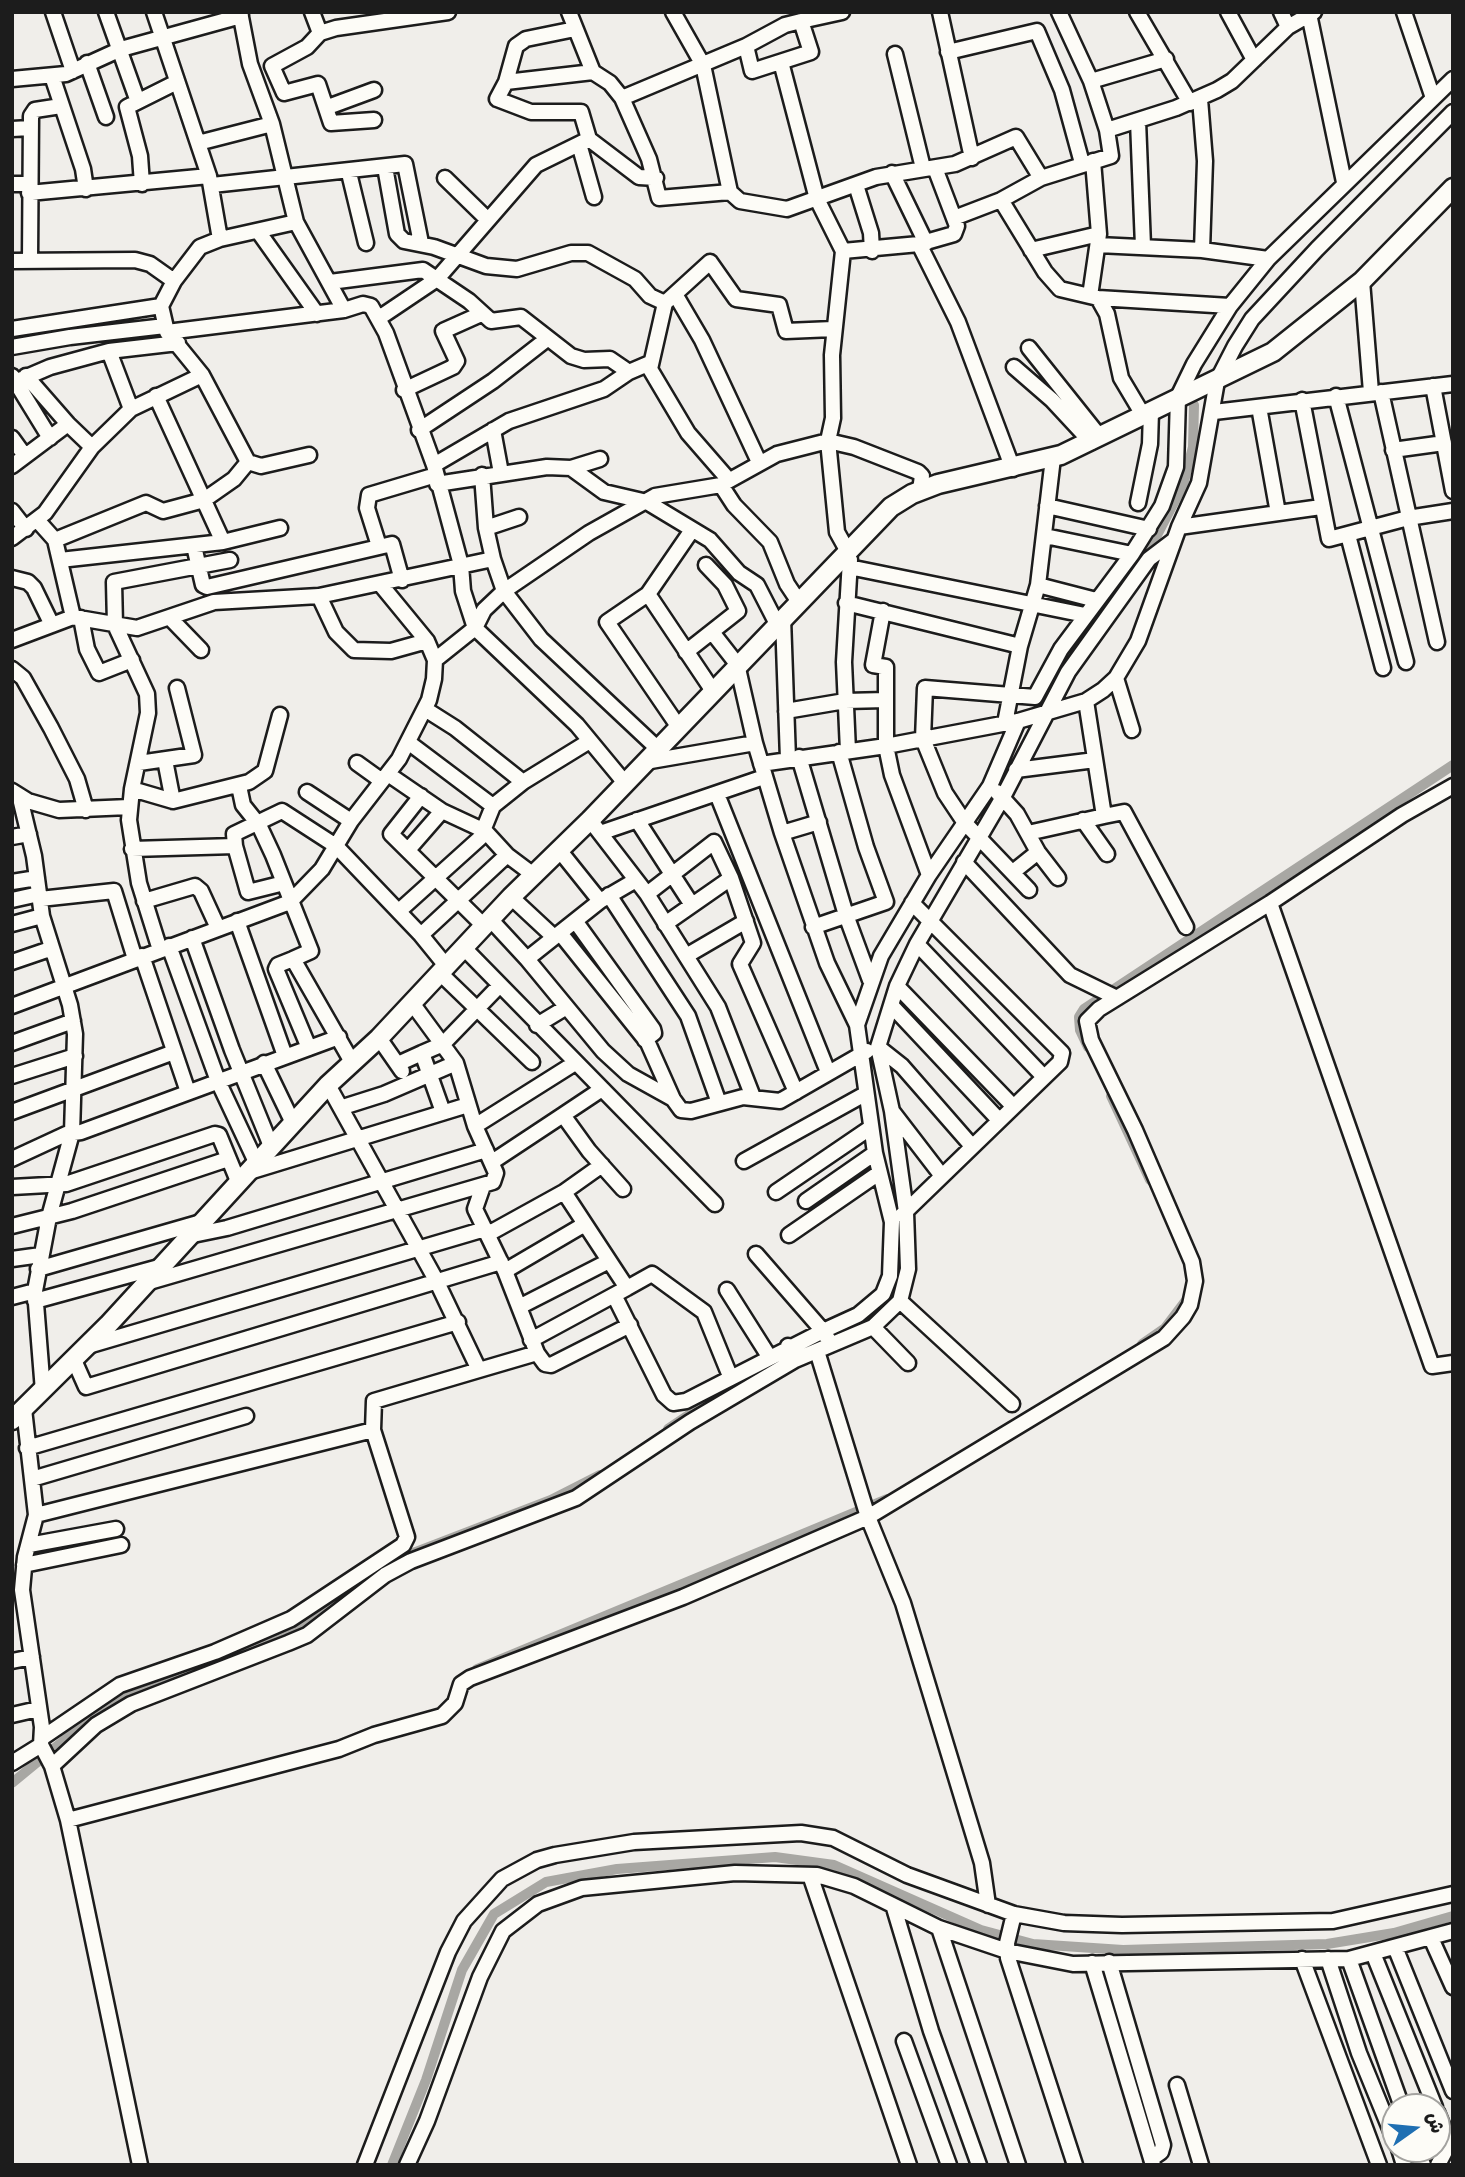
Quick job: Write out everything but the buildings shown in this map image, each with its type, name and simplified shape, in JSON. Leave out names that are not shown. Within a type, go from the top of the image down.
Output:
[{"type":"main road","points":[[18,1415],[74,1360],[328,1085],[379,1038],[511,898],[560,851],[595,827],[625,783],[657,748],[737,664],[849,554],[891,507],[920,490],[1053,458],[1217,381],[1287,343],[1362,281],[1453,188]]},
{"type":"street","points":[[53,12],[73,71]]},
{"type":"street","points":[[106,12],[137,99]]},
{"type":"street","points":[[155,12],[210,180],[220,239]]},
{"type":"street","points":[[313,12],[320,33]]},
{"type":"street","points":[[373,120],[334,124],[330,120],[328,107],[318,84],[284,93],[272,66],[307,47],[320,33],[344,26],[448,12]]},
{"type":"street","points":[[569,12],[593,72],[610,83],[622,98],[656,178],[659,198],[730,191]]},
{"type":"street","points":[[673,12],[703,65],[730,191],[740,201],[755,206],[787,209],[892,173],[972,158],[1016,137],[1041,178]]},
{"type":"street","points":[[622,98],[746,46],[782,19],[801,21],[842,12]]},
{"type":"street","points":[[940,12],[972,158]]},
{"type":"street","points":[[954,218],[1001,201],[1041,178],[1111,156],[1107,130],[1091,81],[1059,12]]},
{"type":"street","points":[[1137,12],[1195,101],[1205,161],[1202,250]]},
{"type":"street","points":[[1228,12],[1254,60]]},
{"type":"street","points":[[1281,12],[1288,27]]},
{"type":"street","points":[[1404,12],[1433,98]]},
{"type":"street","points":[[1107,130],[1195,101],[1232,81],[1288,27],[1311,13],[1340,186],[1355,209]]},
{"type":"street","points":[[13,75],[52,76],[73,71],[121,49],[241,14],[250,64],[272,124],[296,222],[344,310]]},
{"type":"street","points":[[746,46],[752,71],[810,52],[801,21]]},
{"type":"street","points":[[575,29],[526,39],[516,47],[506,82],[497,99],[531,112],[581,112],[594,197]]},
{"type":"street","points":[[948,52],[1037,31],[1062,90],[1087,162],[1098,239],[1094,297],[1107,314],[1121,378],[1147,413],[1150,444],[1138,502]]},
{"type":"street","points":[[842,251],[872,251],[922,244],[954,234],[957,226],[929,168],[895,54]]},
{"type":"street","points":[[1091,81],[1166,59]]},
{"type":"street","points":[[781,62],[817,199],[842,251],[834,328],[833,418],[828,441],[837,532],[849,554],[843,752],[866,847],[896,928]]},
{"type":"street","points":[[87,63],[106,117]]},
{"type":"street","points":[[506,82],[593,72]]},
{"type":"street","points":[[52,76],[83,169],[86,189]]},
{"type":"street","points":[[564,1192],[609,1261],[630,1325],[664,1395],[673,1403],[686,1401],[788,1346],[858,1315],[883,1294],[890,1276],[892,1222],[874,1153],[857,1025],[870,980],[896,928],[990,786],[1017,720],[1035,697],[1082,618],[1149,529],[1173,479],[1178,397],[1194,364],[1230,306],[1268,259],[1340,186],[1453,79]]},
{"type":"street","points":[[142,184],[140,156],[127,107],[137,99],[177,82]]},
{"type":"street","points":[[328,107],[374,90]]},
{"type":"street","points":[[30,260],[30,128],[33,111],[61,106]]},
{"type":"street","points":[[752,1097],[723,1018],[647,894],[595,827],[637,820],[717,794],[794,758],[886,746],[1017,720],[1086,701],[1103,690],[1116,678],[1138,641],[1177,533],[1203,472],[1217,381],[1252,319],[1355,209],[1453,112]]},
{"type":"street","points":[[1138,121],[1143,246]]},
{"type":"street","points":[[198,143],[272,124]]},
{"type":"street","points":[[12,129],[30,128]]},
{"type":"street","points":[[584,141],[639,177],[656,178]]},
{"type":"street","points":[[379,318],[437,279],[454,256],[536,165],[584,141]]},
{"type":"street","points":[[12,184],[29,188],[86,189],[349,173],[402,164],[407,167],[421,243]]},
{"type":"street","points":[[385,167],[397,234],[404,241],[421,243],[486,266],[517,269],[571,253],[588,253],[635,279],[650,296],[670,299],[702,340],[759,462]]},
{"type":"street","points":[[349,173],[366,243]]},
{"type":"street","points":[[892,173],[958,322],[1013,468]]},
{"type":"street","points":[[445,178],[488,220]]},
{"type":"street","points":[[856,185],[871,233],[872,251]]},
{"type":"street","points":[[1001,201],[1057,287],[1094,297],[1230,306]]},
{"type":"street","points":[[296,222],[220,239],[200,247],[174,281],[161,306],[170,333],[202,375],[248,462],[261,466],[309,454]]},
{"type":"street","points":[[258,231],[317,314]]},
{"type":"street","points":[[1031,250],[1098,239],[1268,259]]},
{"type":"street","points":[[12,261],[135,260],[150,264],[174,281]]},
{"type":"street","points":[[799,602],[787,584],[770,542],[734,505],[725,482],[673,410],[650,369],[650,363],[670,299],[710,262],[736,299],[779,305],[786,331],[834,328]]},
{"type":"street","points":[[330,282],[417,270],[428,272],[469,301],[491,321],[521,317],[570,356],[584,360],[610,359],[629,372]]},
{"type":"street","points":[[1362,281],[1376,392],[1394,450],[1437,642]]},
{"type":"street","points":[[12,347],[170,333],[317,314],[368,304],[379,318],[436,475],[461,565],[463,592],[475,628],[577,725],[588,742],[625,783]]},
{"type":"street","points":[[12,329],[161,306]]},
{"type":"street","points":[[404,390],[453,367],[457,361],[443,331],[481,314]]},
{"type":"street","points":[[18,378],[170,333]]},
{"type":"street","points":[[419,430],[493,381],[547,340]]},
{"type":"street","points":[[1029,348],[1096,439]]},
{"type":"street","points":[[109,351],[131,410]]},
{"type":"street","points":[[436,475],[493,430],[509,421],[604,389],[629,372],[650,363]]},
{"type":"street","points":[[1014,366],[1096,439]]},
{"type":"street","points":[[12,538],[32,525],[92,447],[131,410],[202,375]]},
{"type":"street","points":[[18,378],[92,447]]},
{"type":"street","points":[[18,378],[50,438]]},
{"type":"street","points":[[1214,412],[1453,384]]},
{"type":"street","points":[[1433,386],[1453,491]]},
{"type":"street","points":[[156,396],[223,542]]},
{"type":"street","points":[[1336,396],[1406,662]]},
{"type":"street","points":[[1303,400],[1329,539],[1408,518],[1453,511]]},
{"type":"street","points":[[1259,407],[1278,513]]},
{"type":"street","points":[[12,466],[68,424]]},
{"type":"street","points":[[493,430],[501,473]]},
{"type":"street","points":[[12,438],[25,456]]},
{"type":"street","points":[[435,660],[475,628],[484,610],[505,591],[589,533],[662,493],[725,482],[759,462],[797,447],[828,441],[854,447],[918,472],[922,476],[920,490]]},
{"type":"street","points":[[1394,450],[1444,443]]},
{"type":"street","points":[[1017,720],[1009,695],[1038,585],[1053,458]]},
{"type":"street","points":[[379,546],[367,508],[369,495],[436,475],[482,475],[571,468],[600,459]]},
{"type":"street","points":[[55,540],[146,502],[163,511],[204,499],[234,479],[248,462]]},
{"type":"street","points":[[571,468],[611,496],[647,502],[717,546],[739,573],[757,585],[780,621],[786,711],[794,758],[870,980]]},
{"type":"street","points":[[482,475],[486,527],[505,591],[541,639],[657,748]]},
{"type":"street","points":[[1047,506],[1149,529]]},
{"type":"street","points":[[12,1763],[45,1752],[145,1697],[307,1635],[385,1575],[411,1561],[576,1498],[690,1422],[795,1360],[873,1327],[900,1301],[908,1269],[906,1212],[892,1111],[878,1047],[897,986],[917,944],[1003,797],[1068,672],[1149,559],[1177,533],[1321,507]]},
{"type":"street","points":[[12,511],[55,540],[87,649],[99,673],[132,660]]},
{"type":"street","points":[[486,527],[519,517]]},
{"type":"street","points":[[60,559],[223,542],[280,528]]},
{"type":"street","points":[[678,726],[607,622],[648,594],[692,530]]},
{"type":"street","points":[[1348,535],[1382,668]]},
{"type":"street","points":[[1045,536],[1132,554]]},
{"type":"street","points":[[194,546],[203,585],[207,587],[392,544],[402,580]]},
{"type":"street","points":[[849,554],[1082,618],[1096,631]]},
{"type":"street","points":[[12,640],[77,617],[137,628],[172,619],[214,602],[319,596],[494,559]]},
{"type":"street","points":[[230,560],[114,582],[115,625],[143,683],[148,707],[129,807],[132,849],[144,901],[218,1081],[247,1172]]},
{"type":"street","points":[[686,652],[738,611],[725,585],[706,565]]},
{"type":"street","points":[[725,585],[739,573]]},
{"type":"street","points":[[12,578],[28,582],[34,588],[52,625]]},
{"type":"street","points":[[12,1006],[290,902],[322,869],[408,742],[425,709],[434,679],[435,660],[427,640],[381,585]]},
{"type":"street","points":[[1038,585],[1096,600]]},
{"type":"street","points":[[648,594],[713,691]]},
{"type":"street","points":[[319,596],[336,632],[354,650],[391,651],[427,640]]},
{"type":"street","points":[[846,603],[1020,646]]},
{"type":"street","points":[[883,611],[873,665],[886,667],[886,746],[892,775],[929,875]]},
{"type":"street","points":[[172,619],[201,650]]},
{"type":"street","points":[[712,632],[737,664],[763,771],[813,927],[857,1025]]},
{"type":"street","points":[[12,669],[23,678],[51,728],[76,779],[86,810]]},
{"type":"street","points":[[1116,678],[1132,730]]},
{"type":"street","points":[[139,763],[194,755],[177,688]]},
{"type":"street","points":[[1029,890],[965,823],[944,793],[923,739],[925,688],[1035,697]]},
{"type":"street","points":[[786,711],[845,701],[886,699]]},
{"type":"street","points":[[1086,701],[1104,816]]},
{"type":"street","points":[[425,709],[455,728],[523,782]]},
{"type":"street","points":[[132,789],[173,801],[239,786],[265,771],[280,715]]},
{"type":"street","points":[[408,742],[493,806]]},
{"type":"street","points":[[399,911],[485,831],[493,806],[523,782],[588,742]]},
{"type":"street","points":[[645,762],[755,743]]},
{"type":"street","points":[[165,760],[173,801]]},
{"type":"street","points":[[1016,770],[1095,760]]},
{"type":"street","points":[[357,763],[421,796],[442,811],[485,831],[507,855],[535,876]]},
{"type":"street","points":[[239,786],[243,805],[259,825],[310,951],[278,965],[276,969],[309,1048]]},
{"type":"street","points":[[990,786],[1003,797],[1058,878]]},
{"type":"street","points":[[68,1820],[339,1749],[374,1735],[442,1716],[455,1703],[461,1684],[470,1678],[684,1597],[867,1512],[1164,1338],[1184,1317],[1190,1305],[1195,1281],[1188,1247],[1088,1033],[1090,1016],[1270,903],[1362,841],[1453,786]]},
{"type":"street","points":[[307,792],[352,821]]},
{"type":"street","points":[[15,794],[52,808],[86,810],[129,807]]},
{"type":"street","points":[[15,794],[29,834],[50,949],[73,1021],[75,1056],[72,1133],[50,1217],[35,1296],[43,1391]]},
{"type":"street","points":[[717,794],[828,1072]]},
{"type":"street","points":[[421,796],[391,834],[458,902],[487,923],[527,959],[595,1043],[628,1074],[673,1100],[686,1111],[752,1097],[776,1102],[859,1054],[878,1047]]},
{"type":"street","points":[[284,883],[248,892],[234,834],[259,825],[282,811],[336,846],[421,935],[475,1010],[532,1062]]},
{"type":"street","points":[[408,850],[442,811]]},
{"type":"street","points":[[1028,834],[1119,811],[1125,814],[1186,927]]},
{"type":"street","points":[[637,820],[692,905]]},
{"type":"street","points":[[1083,820],[1107,854]]},
{"type":"street","points":[[782,833],[818,822]]},
{"type":"street","points":[[12,837],[29,834]]},
{"type":"street","points":[[647,894],[714,842],[731,878],[753,946],[740,964],[796,1092]]},
{"type":"street","points":[[132,849],[235,846]]},
{"type":"street","points":[[560,851],[604,898],[688,1016],[719,1103]]},
{"type":"street","points":[[1013,872],[1038,852]]},
{"type":"street","points":[[421,935],[507,855]]},
{"type":"street","points":[[964,862],[1070,975],[1117,998]]},
{"type":"street","points":[[12,882],[37,878]]},
{"type":"street","points":[[665,924],[731,878]]},
{"type":"street","points":[[527,959],[604,898],[636,880]]},
{"type":"street","points":[[144,901],[195,887],[201,891],[218,928]]},
{"type":"street","points":[[12,900],[114,891],[188,1092]]},
{"type":"street","points":[[511,898],[557,935],[645,1040],[673,1100]]},
{"type":"street","points":[[813,927],[886,902]]},
{"type":"street","points":[[892,1222],[906,1212],[1012,1105],[1060,1062],[1062,1053],[931,919],[912,903]]},
{"type":"street","points":[[1270,903],[1432,1366],[1453,1363]]},
{"type":"street","points":[[12,925],[42,916]]},
{"type":"street","points":[[237,921],[285,1056]]},
{"type":"street","points":[[686,956],[746,921]]},
{"type":"street","points":[[576,922],[653,1029],[654,1033],[645,1040]]},
{"type":"street","points":[[192,938],[241,1073],[271,1146]]},
{"type":"street","points":[[917,944],[1044,1077]]},
{"type":"street","points":[[464,948],[715,1204]]},
{"type":"street","points":[[12,962],[50,949]]},
{"type":"street","points":[[293,959],[352,1062]]},
{"type":"street","points":[[400,1063],[443,1044],[500,985]]},
{"type":"street","points":[[897,986],[1012,1105]]},
{"type":"street","points":[[144,1284],[483,1186],[495,1179],[456,1063],[412,1003]]},
{"type":"street","points":[[891,1005],[998,1119]]},
{"type":"street","points":[[537,1025],[565,1008]]},
{"type":"street","points":[[12,1044],[73,1021]]},
{"type":"street","points":[[12,1159],[72,1133],[81,1132],[339,1037]]},
{"type":"street","points":[[379,1038],[400,1063],[406,1084]]},
{"type":"street","points":[[878,1047],[902,1066],[971,1145]]},
{"type":"street","points":[[12,1112],[174,1052]]},
{"type":"street","points":[[422,1054],[443,1112]]},
{"type":"street","points":[[12,1076],[75,1056]]},
{"type":"street","points":[[264,1063],[293,1123]]},
{"type":"street","points":[[343,1107],[456,1063]]},
{"type":"street","points":[[475,1126],[575,1063]]},
{"type":"street","points":[[328,1085],[343,1107],[396,1210],[420,1248],[479,1370]]},
{"type":"street","points":[[188,1236],[227,1228],[380,1179],[489,1156],[563,1115],[602,1089]]},
{"type":"street","points":[[744,1161],[865,1094]]},
{"type":"street","points":[[247,1172],[468,1105]]},
{"type":"street","points":[[892,1111],[942,1176]]},
{"type":"street","points":[[563,1115],[624,1189]]},
{"type":"street","points":[[776,1192],[870,1128]]},
{"type":"street","points":[[12,1187],[58,1185],[215,1134],[219,1135],[228,1159],[247,1172]]},
{"type":"street","points":[[806,1201],[874,1153]]},
{"type":"street","points":[[12,1226],[50,1217],[228,1159]]},
{"type":"street","points":[[87,1346],[486,1231],[564,1192],[602,1165]]},
{"type":"street","points":[[789,1235],[879,1173]]},
{"type":"street","points":[[483,1186],[475,1207],[503,1266],[534,1347],[545,1364],[551,1365],[630,1325]]},
{"type":"street","points":[[12,1259],[40,1262],[201,1222]]},
{"type":"street","points":[[74,1360],[86,1387],[326,1317],[436,1280],[503,1266],[585,1224]]},
{"type":"street","points":[[756,1254],[823,1331],[831,1345]]},
{"type":"street","points":[[519,1307],[609,1261]]},
{"type":"street","points":[[12,1297],[35,1296],[159,1267]]},
{"type":"street","points":[[45,1752],[120,1685],[215,1652],[291,1619],[403,1545],[407,1538],[406,1530],[373,1430],[372,1406],[376,1398],[479,1370],[534,1347],[652,1274],[704,1312],[730,1376]]},
{"type":"street","points":[[727,1290],[770,1358]]},
{"type":"street","points":[[900,1301],[1012,1404]]},
{"type":"street","points":[[27,1448],[458,1322]]},
{"type":"street","points":[[873,1327],[908,1363]]},
{"type":"street","points":[[788,1346],[795,1360]]},
{"type":"street","points":[[817,1351],[867,1512],[903,1603],[982,1863],[988,1905]]},
{"type":"street","points":[[18,1415],[27,1448],[36,1515],[24,1565],[19,1626],[32,1657],[45,1752],[68,1820],[140,2165]]},
{"type":"street","points":[[32,1479],[246,1416]]},
{"type":"street","points":[[36,1515],[373,1430]]},
{"type":"street","points":[[29,1545],[116,1529]]},
{"type":"street","points":[[24,1565],[121,1545]]},
{"type":"street","points":[[12,1661],[32,1657]]},
{"type":"street","points":[[12,1715],[38,1709]]},
{"type":"street","points":[[365,2165],[456,1935],[473,1909],[494,1885],[537,1860],[634,1842],[801,1833],[832,1838],[907,1875],[988,1905],[1013,1920],[1064,1923],[1147,1926],[1333,1921],[1453,1894]]},
{"type":"street","points":[[407,2165],[427,2121],[484,1967],[503,1931],[521,1915],[551,1898],[589,1887],[686,1880],[735,1873],[810,1875],[843,1881],[939,1928],[1059,1962],[1349,1959],[1453,1931]]},
{"type":"street","points":[[810,1875],[909,2165]]},
{"type":"street","points":[[894,1908],[931,2031],[979,2165]]},
{"type":"street","points":[[1013,1920],[1007,1947],[1075,2165]]},
{"type":"street","points":[[939,1928],[1018,2165]]},
{"type":"street","points":[[1431,1938],[1453,1987]]},
{"type":"street","points":[[1395,1947],[1453,2091]]},
{"type":"street","points":[[1373,1953],[1429,2093]]},
{"type":"street","points":[[1302,1959],[1379,2165]]},
{"type":"street","points":[[1328,1959],[1359,2053],[1381,2107]]},
{"type":"street","points":[[1349,1959],[1397,2093]]},
{"type":"street","points":[[1109,1962],[1163,2145],[1161,2152],[1152,2162]]},
{"type":"street","points":[[1092,1963],[1152,2162]]},
{"type":"street","points":[[904,2041],[949,2165]]},
{"type":"street","points":[[1177,2085],[1200,2165]]},
{"type":"waterway","points":[[1097,618],[1154,541],[1183,485],[1193,447],[1194,405]]},
{"type":"waterway","points":[[1088,1047],[1080,1030],[1079,1017],[1084,1009],[1453,765]]},
{"type":"waterway","points":[[1111,1096],[1150,1180]]},
{"type":"waterway","points":[[1142,1344],[1165,1328],[1187,1299]]},
{"type":"waterway","points":[[668,1429],[732,1386]]},
{"type":"waterway","points":[[247,1652],[311,1622],[353,1586],[403,1557],[551,1500],[600,1475]]},
{"type":"waterway","points":[[477,1669],[887,1499]]},
{"type":"waterway","points":[[12,1783],[102,1709],[137,1688],[201,1671]]},
{"type":"waterway","points":[[392,2165],[426,2080],[462,1970],[494,1914],[546,1882],[617,1869],[775,1857],[834,1865],[981,1930],[1033,1944],[1123,1950],[1327,1944],[1394,1933],[1453,1916]]}]
